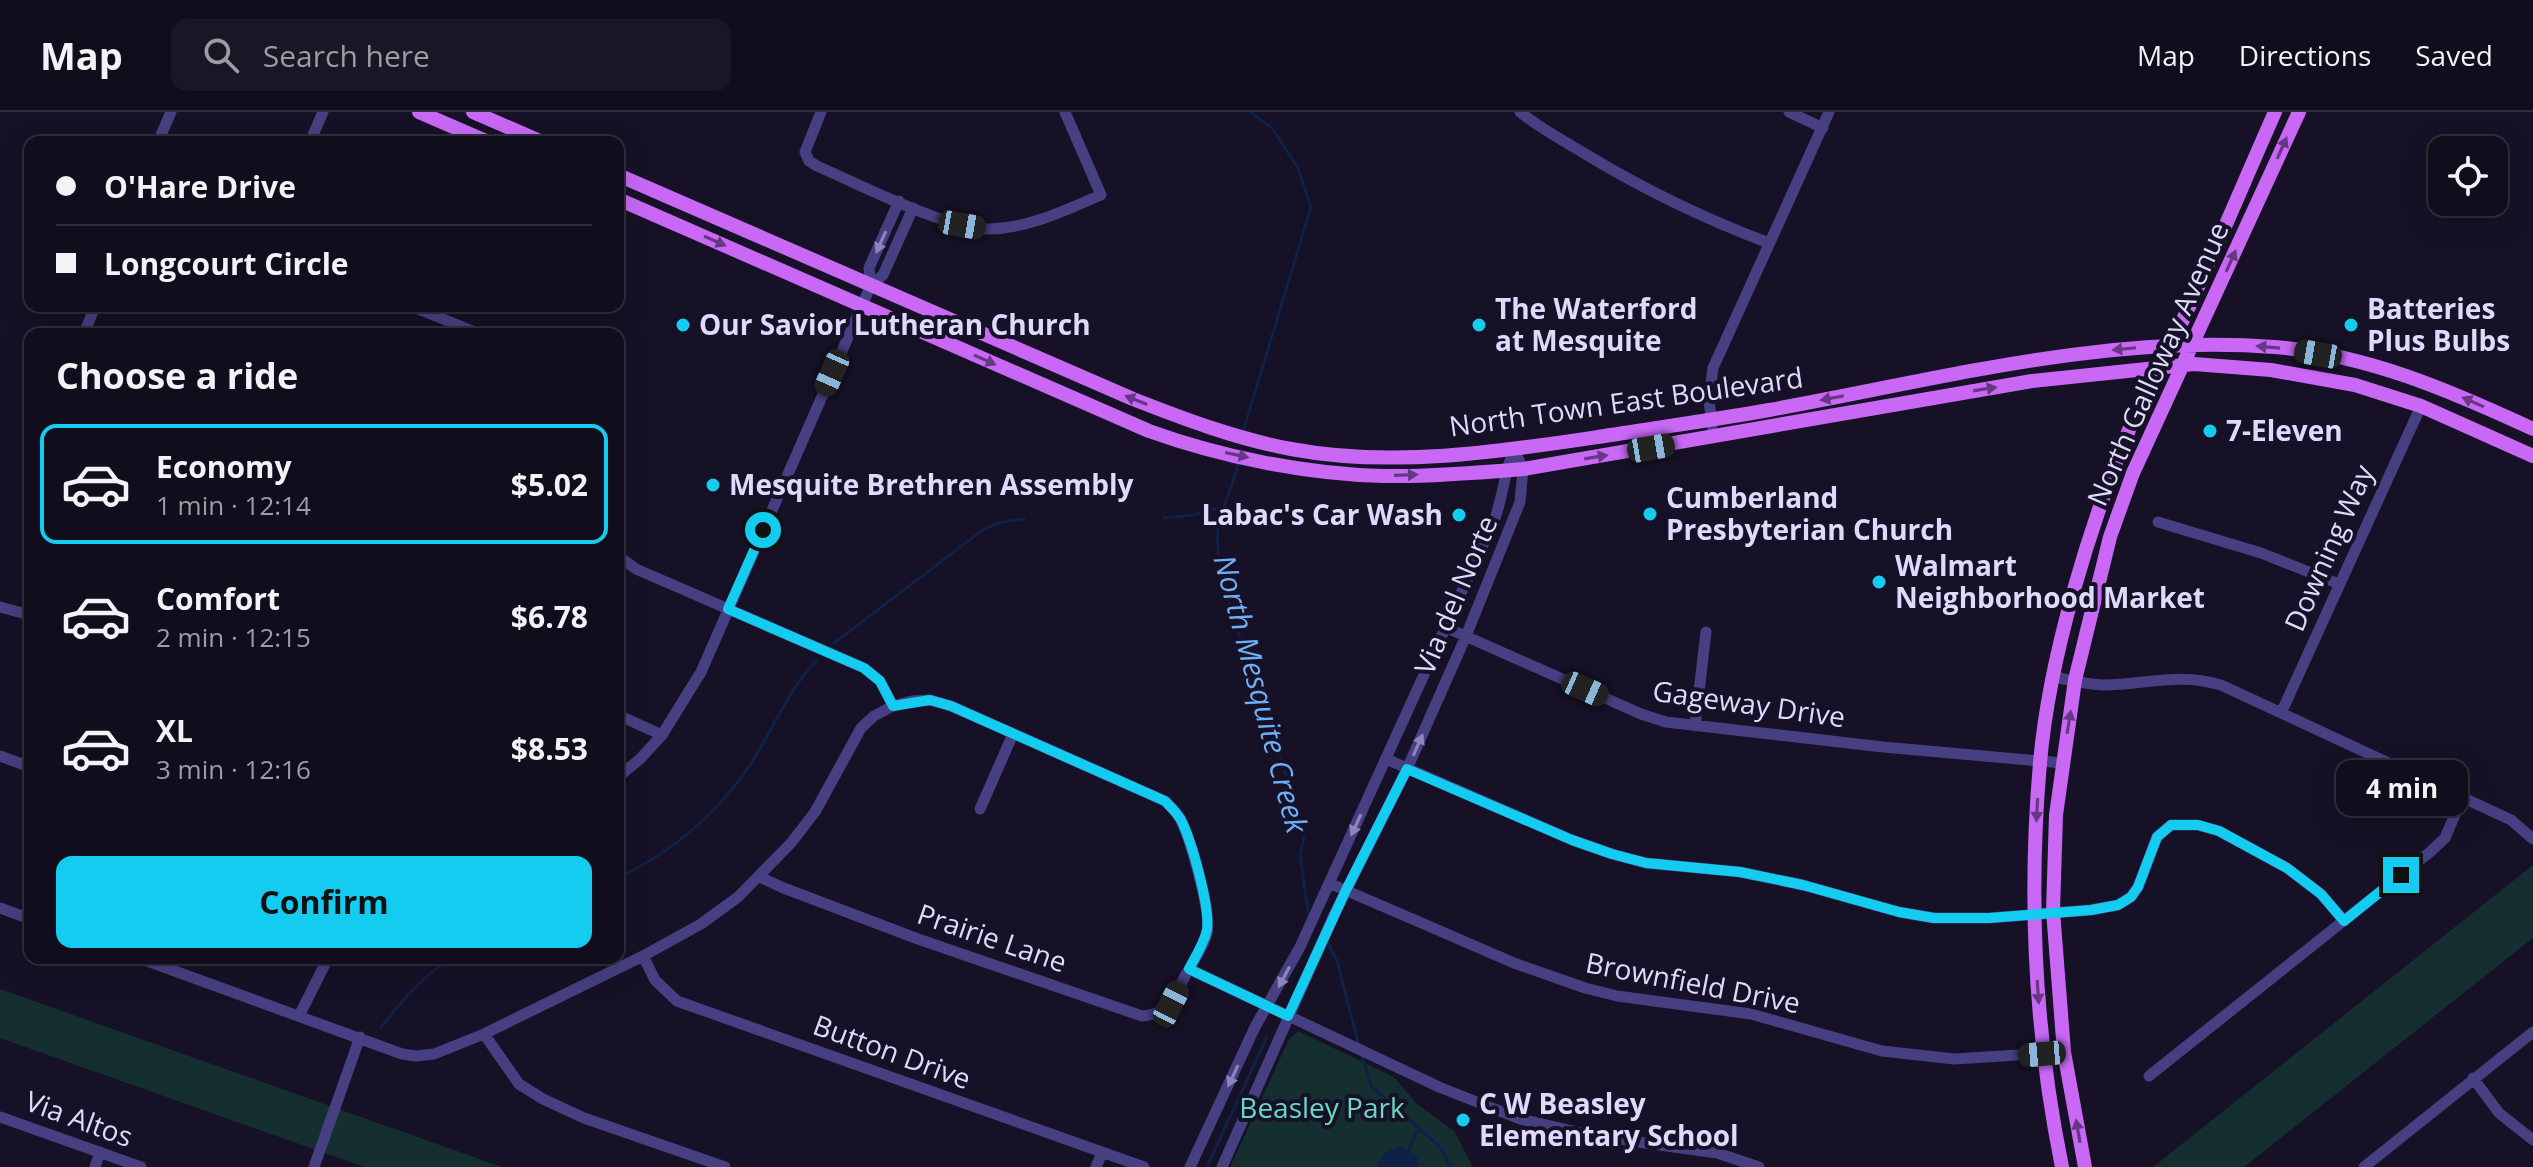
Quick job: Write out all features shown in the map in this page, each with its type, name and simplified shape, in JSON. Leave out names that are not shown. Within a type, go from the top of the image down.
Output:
[{"type":"main road","points":[[419,112],[447,117],[478,136]]},
{"type":"main road","points":[[473,112],[528,136]]},
{"type":"main road","name":"North Galloway Avenue","points":[[2062,1167],[2042,1054],[2033,914],[2040,761],[2054,677],[2069,611],[2094,527],[2131,424],[2275,112]]},
{"type":"main road","name":"North Galloway Avenue","points":[[2085,1167],[2064,1052],[2053,911],[2056,815],[2075,680],[2112,532],[2142,451],[2194,345],[2299,112]]},
{"type":"main road","points":[[2247,177],[2266,185]]},
{"type":"main road","name":"North Town East Boulevard","points":[[624,178],[1133,399],[1209,428],[1277,446],[1345,455],[1438,455],[1514,449],[1711,419],[2077,354],[2170,344],[2273,347],[2366,362],[2429,383],[2526,426]]},
{"type":"main road","name":"North Town East Boulevard","points":[[624,202],[1149,431],[1200,448],[1347,474],[1383,476],[1523,469],[2018,384],[2183,364],[2271,370],[2339,380],[2421,406],[2533,456]]},
{"type":"main road","points":[[684,228],[693,207]]},
{"type":"main road","points":[[2339,380],[2342,358]]},
{"type":"main road","points":[[2015,364],[2018,384]]},
{"type":"main road","points":[[1908,382],[1912,401]]},
{"type":"main road","points":[[2510,446],[2526,426]]},
{"type":"main road","points":[[1345,455],[1347,474]]},
{"type":"main road","points":[[2094,527],[2112,532]]},
{"type":"street","points":[[161,136],[171,112]]},
{"type":"street","points":[[313,136],[323,112]]},
{"type":"street","points":[[821,112],[805,152],[809,161],[913,208],[962,225],[987,229],[1043,219],[1101,195],[1065,112]]},
{"type":"street","points":[[1520,112],[1625,177],[1715,223],[1769,243]]},
{"type":"street","points":[[1789,112],[1823,128]]},
{"type":"street","points":[[1715,438],[1709,400],[1713,368],[1829,112]]},
{"type":"street","points":[[871,285],[869,268],[899,201]]},
{"type":"street","points":[[624,772],[662,735],[701,672],[871,285],[883,275],[913,208]]},
{"type":"street","points":[[426,312],[465,328]]},
{"type":"street","name":"Downing Way","points":[[2282,711],[2421,406]]},
{"type":"street","points":[[1514,449],[1523,469]]},
{"type":"street","name":"Via del Norte","points":[[1190,1167],[1267,1006],[1300,947],[1494,521],[1503,496],[1505,470],[1514,449]]},
{"type":"street","name":"Via del Norte","points":[[1222,1167],[1334,915],[1407,769],[1466,636],[1520,502],[1523,469]]},
{"type":"street","points":[[2158,522],[2261,553],[2339,584]]},
{"type":"street","points":[[156,964],[402,1054],[434,1054],[484,1034],[643,956],[701,924],[738,897],[791,843],[815,812],[861,728],[874,716],[893,706],[880,681],[864,668],[636,569],[624,560]]},
{"type":"street","points":[[0,607],[24,613]]},
{"type":"street","name":"Gageway Drive","points":[[1445,627],[1641,714],[1666,722],[2063,763]]},
{"type":"street","points":[[1695,726],[1706,632]]},
{"type":"street","points":[[2054,677],[2104,685],[2164,678],[2202,679],[2282,711],[2511,820],[2533,839]]},
{"type":"street","name":"Prairie Lane","points":[[760,877],[918,939],[1142,1016],[1157,1015],[1167,1009],[1207,934],[1202,890],[1179,816],[1154,794],[930,700],[893,706]]},
{"type":"street","points":[[624,718],[662,735]]},
{"type":"street","points":[[980,809],[1013,734]]},
{"type":"street","points":[[0,756],[24,765]]},
{"type":"street","points":[[1386,759],[1572,840],[1646,863],[1740,872],[1934,918],[1989,918],[2118,905],[2131,897],[2138,887],[2157,837],[2171,825],[2188,824],[2219,831],[2287,868],[2321,894],[2344,921]]},
{"type":"street","points":[[2149,1076],[2445,838],[2462,798]]},
{"type":"street","name":"Brownfield Drive","points":[[1329,883],[1514,963],[1617,996],[1751,1014],[1882,1051],[1954,1059],[2064,1052]]},
{"type":"street","points":[[0,908],[24,917]]},
{"type":"street","name":"Button Drive","points":[[643,956],[655,980],[677,1001],[1144,1167]]},
{"type":"street","points":[[299,1016],[325,964]]},
{"type":"street","points":[[1189,969],[1470,1100],[1533,1123],[1595,1136],[1717,1153],[1759,1167]]},
{"type":"street","points":[[2364,1167],[2533,1032]]},
{"type":"street","points":[[484,1034],[519,1084],[543,1099],[584,1118],[725,1167]]},
{"type":"street","points":[[314,1167],[360,1037]]},
{"type":"street","points":[[2473,1078],[2499,1113],[2533,1140]]},
{"type":"street","name":"Via Altos","points":[[0,1117],[141,1167]]},
{"type":"street","points":[[95,1167],[100,1152]]},
{"type":"street","points":[[1096,1167],[1102,1153]]},
{"type":"green space","points":[[2533,865],[2533,938],[2244,1167],[2153,1167]]},
{"type":"green space","points":[[0,989],[502,1167],[364,1167],[0,1038]]},
{"type":"green space","name":"Beasley Park","points":[[1298,1031],[1394,1077],[1417,1104],[1454,1131],[1473,1167],[1230,1167],[1289,1039]]},
{"type":"water","points":[[1399,1146],[1417,1155],[1419,1167],[1377,1167],[1384,1153]]},
{"type":"waterway","name":"North Mesquite Creek","points":[[1243,432],[1311,207],[1298,168],[1272,128],[1250,112]]},
{"type":"waterway","name":"North Mesquite Creek","points":[[1238,463],[1219,522],[1221,570],[1237,629],[1278,736],[1278,750],[1305,832],[1300,856],[1311,916]]},
{"type":"waterway","points":[[1164,518],[1223,507]]},
{"type":"waterway","points":[[834,643],[984,529],[1002,522],[1024,519]]},
{"type":"waterway","points":[[624,875],[660,855],[714,810],[745,773],[791,693],[817,660]]},
{"type":"waterway","name":"North Mesquite Creek","points":[[1326,940],[1337,961],[1359,1046]]},
{"type":"waterway","points":[[381,1027],[423,980],[443,964]]},
{"type":"waterway","points":[[1207,1167],[1267,1037]]},
{"type":"waterway","name":"North Mesquite Creek","points":[[1361,1054],[1372,1087],[1439,1146],[1451,1167]]},
{"type":"waterway","points":[[1409,1149],[1419,1128]]},
{"type":"place","name":"Our Savior Lutheran Church","points":[[683,325]]},
{"type":"place","name":"The Waterford at Mesquite","points":[[1479,325]]},
{"type":"place","name":"Batteries Plus Bulbs","points":[[2351,325]]},
{"type":"place","name":"7-Eleven","points":[[2210,431]]},
{"type":"place","name":"Mesquite Brethren Assembly","points":[[713,485]]},
{"type":"place","name":"Cumberland Presbyterian Church","points":[[1650,514]]},
{"type":"place","name":"Labac's Car Wash","points":[[1459,515]]},
{"type":"place","name":"Walmart Neighborhood Market","points":[[1879,582]]},
{"type":"place","name":"C W Beasley Elementary School","points":[[1463,1120]]},
{"type":"route","points":[[763,530],[728,609],[864,668],[880,681],[893,706],[930,700],[951,706],[1165,801],[1179,816],[1185,829],[1207,920],[1207,934],[1189,969],[1288,1016],[1346,890],[1407,769],[1612,854],[1646,863],[1740,872],[1934,918],[1989,918],[2118,905],[2131,897],[2138,887],[2157,837],[2171,825],[2198,825],[2219,831],[2287,868],[2321,894],[2344,921],[2401,875]]}]
